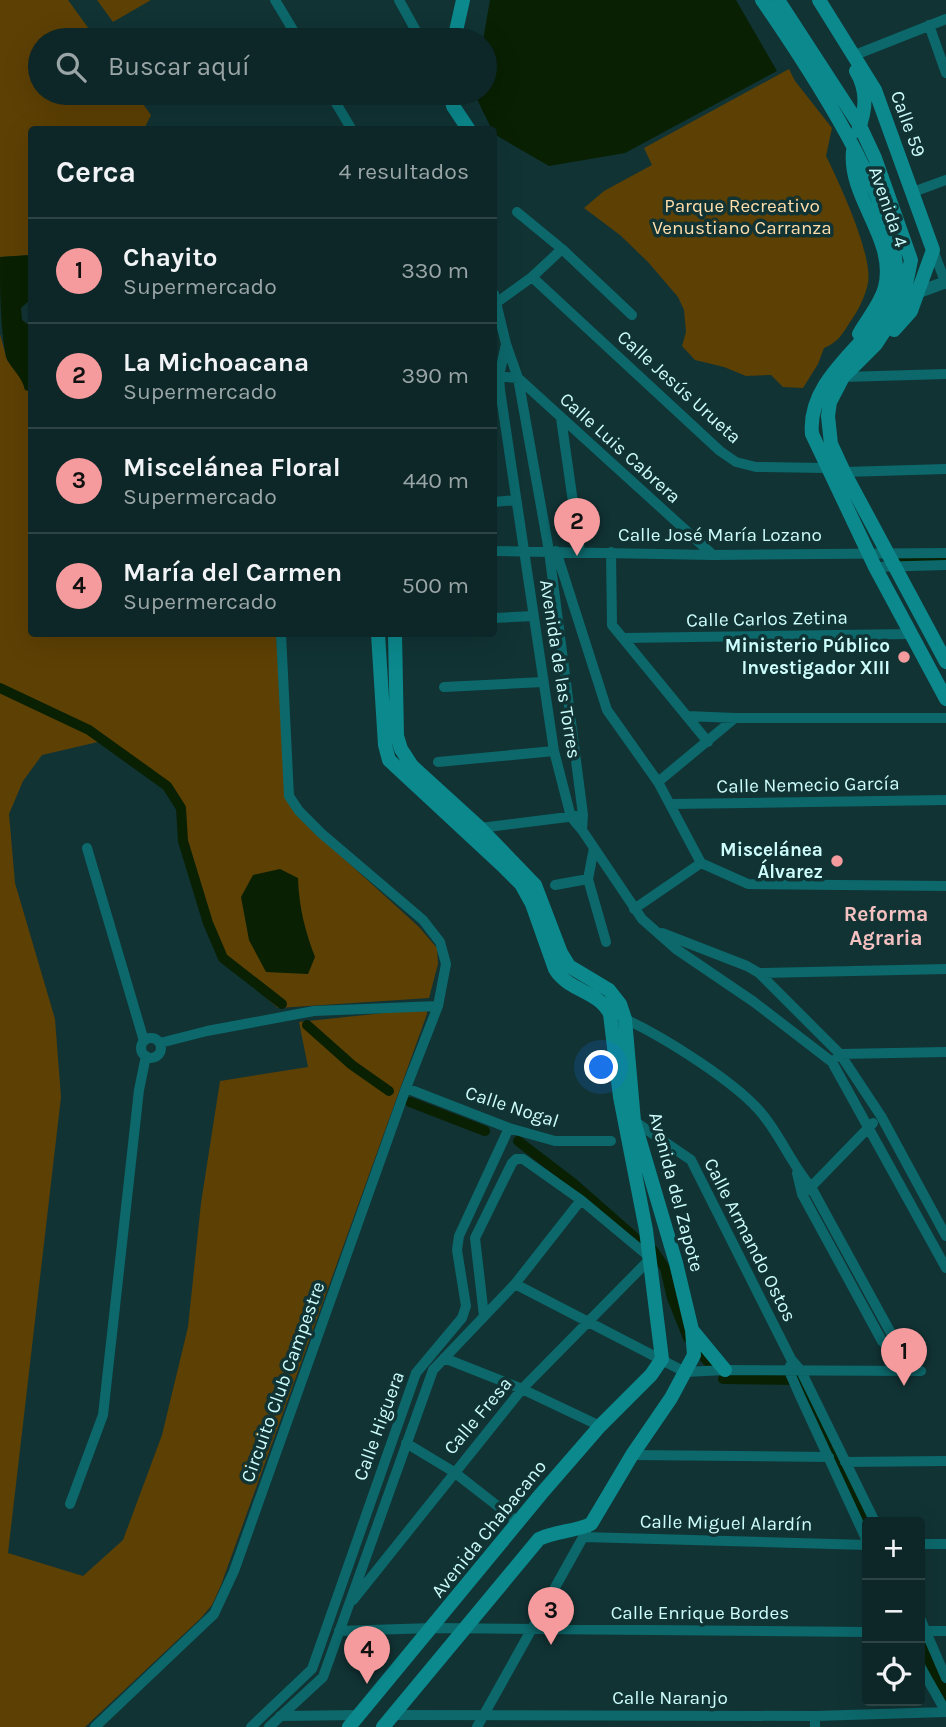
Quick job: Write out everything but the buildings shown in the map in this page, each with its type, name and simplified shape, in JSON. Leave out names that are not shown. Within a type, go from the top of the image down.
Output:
[{"type":"main road","points":[[461,28],[463,0]]},
{"type":"main road","points":[[459,28],[469,0]]},
{"type":"main road","points":[[762,0],[844,126],[867,173],[886,223],[896,262],[894,300],[832,374],[814,403],[812,434],[872,560],[946,699]]},
{"type":"main road","points":[[778,0],[860,126],[875,158],[911,260],[902,304],[876,344]]},
{"type":"main road","name":"Avenida 4","points":[[809,0],[863,86],[865,114],[852,153],[853,170],[887,264],[885,287],[879,302],[858,335],[853,352]]},
{"type":"main road","points":[[820,0],[855,55]]},
{"type":"main road","name":"Calle 59","points":[[855,55],[875,90],[933,250]]},
{"type":"main road","points":[[446,105],[457,126]]},
{"type":"main road","points":[[453,105],[466,126]]},
{"type":"main road","points":[[933,250],[911,311],[843,377],[830,402],[828,416],[831,444],[844,472],[946,662]]},
{"type":"main road","points":[[378,637],[385,746],[390,760],[521,884],[532,904],[560,978],[606,1005],[619,1023]]},
{"type":"main road","points":[[395,637],[397,736],[401,749],[412,766],[480,828],[535,885],[561,953],[569,966],[609,990],[620,1004],[619,1023]]},
{"type":"main road","name":"Avenida del Zapote","points":[[619,1023],[634,1121],[676,1263],[692,1330],[694,1355],[685,1372]]},
{"type":"main road","name":"Avenida del Zapote","points":[[619,1023],[615,1063],[646,1230],[662,1359]]},
{"type":"main road","points":[[692,1330],[725,1370]]},
{"type":"main road","name":"Avenida Chabacano","points":[[354,1721],[518,1522],[600,1426],[651,1375],[662,1359]]},
{"type":"main road","points":[[383,1727],[540,1539],[547,1535],[587,1531],[685,1372]]},
{"type":"street","points":[[275,0],[292,28]]},
{"type":"street","points":[[399,0],[414,28]]},
{"type":"street","points":[[855,55],[946,19]]},
{"type":"street","points":[[929,25],[946,73]]},
{"type":"street","points":[[337,105],[350,126]]},
{"type":"street","points":[[913,192],[946,180]]},
{"type":"street","points":[[517,212],[562,248],[632,315]]},
{"type":"street","points":[[497,298],[533,276],[562,248]]},
{"type":"street","name":"Calle 59","points":[[933,250],[946,283]]},
{"type":"street","name":"Calle Jesús Urueta","points":[[533,276],[720,451],[736,462],[756,467],[826,468]]},
{"type":"street","points":[[919,292],[946,283]]},
{"type":"street","name":"Avenida de las Torres","points":[[497,307],[518,378],[552,551],[583,815],[582,830]]},
{"type":"street","name":"Avenida de las Torres","points":[[497,373],[506,344]]},
{"type":"street","points":[[843,377],[946,374]]},
{"type":"street","points":[[497,376],[518,378]]},
{"type":"street","name":"Calle Luis Cabrera","points":[[518,378],[713,555]]},
{"type":"street","name":"Avenida de las Torres","points":[[497,382],[554,751],[571,817],[634,909],[676,949],[754,1002],[832,1062]]},
{"type":"street","points":[[560,418],[580,551]]},
{"type":"street","points":[[497,432],[505,431]]},
{"type":"street","points":[[844,472],[946,469]]},
{"type":"street","points":[[497,502],[516,500]]},
{"type":"street","name":"Calle José María Lozano","points":[[497,551],[891,560],[946,565]]},
{"type":"street","points":[[552,551],[607,710],[658,782],[701,863],[748,884],[946,886]]},
{"type":"street","points":[[611,552],[610,619],[622,638],[708,742]]},
{"type":"street","name":"Calle José María Lozano","points":[[891,560],[946,553]]},
{"type":"street","points":[[497,618],[533,616]]},
{"type":"street","name":"Calle Carlos Zetina","points":[[622,638],[911,634]]},
{"type":"street","name":"Circuito Club Campestre","points":[[95,1727],[214,1614],[219,1604],[438,1006],[446,964],[440,942],[423,920],[321,833],[299,811],[289,796],[281,637]]},
{"type":"street","points":[[443,687],[543,682]]},
{"type":"street","points":[[687,716],[946,718]]},
{"type":"street","points":[[658,782],[735,718]]},
{"type":"street","points":[[438,762],[554,751]]},
{"type":"street","name":"Calle Nemecio García","points":[[671,804],[946,800]]},
{"type":"street","points":[[480,828],[583,815]]},
{"type":"street","points":[[87,848],[144,1041],[141,1049],[150,1058],[158,1055],[161,1051],[160,1043],[155,1038],[144,1041]]},
{"type":"street","points":[[594,848],[588,880],[606,942]]},
{"type":"street","points":[[634,909],[701,863]]},
{"type":"street","points":[[555,885],[588,880]]},
{"type":"street","points":[[656,930],[759,973],[840,1054],[881,1116],[946,1236]]},
{"type":"street","points":[[759,973],[946,969]]},
{"type":"street","points":[[160,1043],[207,1031],[314,1011],[438,1006]]},
{"type":"street","points":[[619,1023],[656,1035],[741,1093],[763,1114],[796,1169],[811,1187],[893,1337],[892,1349]]},
{"type":"street","points":[[945,1053],[840,1054],[832,1062],[946,1268]]},
{"type":"street","points":[[70,1504],[103,1415],[139,1090],[146,1056]]},
{"type":"street","name":"Calle Nogal","points":[[406,1088],[509,1128],[555,1141],[611,1141]]},
{"type":"street","points":[[802,1194],[881,1116]]},
{"type":"street","name":"Calle Armando Ostos","points":[[634,1121],[691,1160],[791,1359],[801,1371],[872,1517]]},
{"type":"street","name":"Calle Higuera","points":[[251,1727],[312,1669],[416,1373],[462,1318],[466,1306],[457,1250],[459,1236],[509,1128]]},
{"type":"street","points":[[484,1316],[475,1238],[516,1159],[523,1160],[581,1200],[648,1258]]},
{"type":"street","points":[[796,1169],[802,1194],[882,1341],[892,1349],[902,1370]]},
{"type":"street","name":"Calle Higuera","points":[[269,1727],[323,1677],[433,1370],[515,1284],[581,1200]]},
{"type":"street","name":"Calle Fresa","points":[[348,1606],[522,1389],[648,1258]]},
{"type":"street","points":[[515,1284],[685,1372],[921,1371]]},
{"type":"street","points":[[444,1358],[522,1389],[600,1426]]},
{"type":"street","points":[[791,1359],[789,1371],[862,1532]]},
{"type":"street","points":[[406,1443],[454,1472],[518,1522]]},
{"type":"street","points":[[632,1455],[829,1457]]},
{"type":"street","points":[[845,1462],[946,1461]]},
{"type":"street","points":[[477,1727],[587,1531]]},
{"type":"street","name":"Calle Miguel Alardín","points":[[587,1531],[862,1543]]},
{"type":"street","points":[[925,1544],[946,1544]]},
{"type":"street","name":"Calle Enrique Bordes","points":[[339,1631],[433,1628],[862,1632]]},
{"type":"street","points":[[925,1631],[946,1631]]},
{"type":"street","points":[[925,1635],[946,1678]]},
{"type":"street","points":[[925,1676],[946,1712]]},
{"type":"street","name":"Calle Naranjo","points":[[393,1715],[485,1714],[815,1722],[946,1712]]},
{"type":"street","points":[[280,1716],[354,1721]]},
{"type":"green space","points":[[0,0],[68,0],[88,28],[28,28],[28,105],[144,105],[151,115],[146,126],[28,126],[28,255],[0,257]]},
{"type":"green space","points":[[97,0],[151,0],[113,22]]},
{"type":"green space","name":"Parque Recreativo Venustiano Carranza","points":[[789,69],[795,81],[832,128],[826,156],[854,219],[868,271],[867,288],[858,309],[839,338],[824,348],[818,364],[803,388],[783,387],[771,375],[746,376],[695,360],[682,346],[686,332],[684,310],[678,297],[620,235],[584,208],[604,191],[652,165],[644,148]]},
{"type":"green space","points":[[0,334],[7,360],[23,380],[25,390],[28,390],[28,637],[276,637],[286,789],[330,846],[419,927],[437,948],[438,964],[429,998],[278,1008],[222,959],[200,905],[175,804],[153,777],[98,742],[42,755],[23,781],[9,814],[15,883],[55,1019],[61,1097],[8,1553],[83,1576],[123,1540],[162,1435],[188,1327],[201,1203],[220,1081],[308,1067],[299,1022],[421,1009],[427,1011],[427,1014],[212,1605],[85,1727],[0,1727]]},
{"type":"shaded area","points":[[490,0],[736,0],[777,71],[625,153],[549,166],[497,136],[497,126],[490,126],[480,105],[497,105],[497,28],[485,28]]},
{"type":"shaded area","points":[[28,255],[28,302],[21,308],[22,320],[28,325],[28,390],[25,390],[6,357],[1,320],[0,257]]},
{"type":"shaded area","points":[[280,869],[298,878],[303,919],[315,957],[308,974],[266,972],[249,940],[241,897],[253,875]]},
{"type":"waterway","points":[[902,560],[946,559]]},
{"type":"waterway","points":[[0,688],[89,730],[167,786],[181,808],[183,841],[208,923],[223,958],[282,1004]]},
{"type":"waterway","points":[[307,1025],[352,1065],[389,1091]]},
{"type":"waterway","points":[[410,1102],[485,1131]]},
{"type":"waterway","points":[[518,1141],[573,1183],[639,1241]]},
{"type":"waterway","points":[[653,1250],[665,1268],[672,1298],[688,1338]]},
{"type":"waterway","points":[[701,1354],[711,1365]]},
{"type":"waterway","points":[[723,1379],[800,1380],[864,1517]]},
{"type":"waterway","points":[[921,1643],[946,1696]]},
{"type":"place","name":"La Michoacana","points":[[577,556]]},
{"type":"place","name":"Ministerio Público Investigador XIII","points":[[904,657]]},
{"type":"place","name":"Miscelánea Álvarez","points":[[837,861]]},
{"type":"place","name":"Chayito","points":[[904,1386]]},
{"type":"place","name":"Miscelánea Floral","points":[[551,1645]]},
{"type":"place","name":"María del Carmen","points":[[367,1684]]},
{"type":"district","name":"Reforma Agraria","points":[[886,926]]}]
